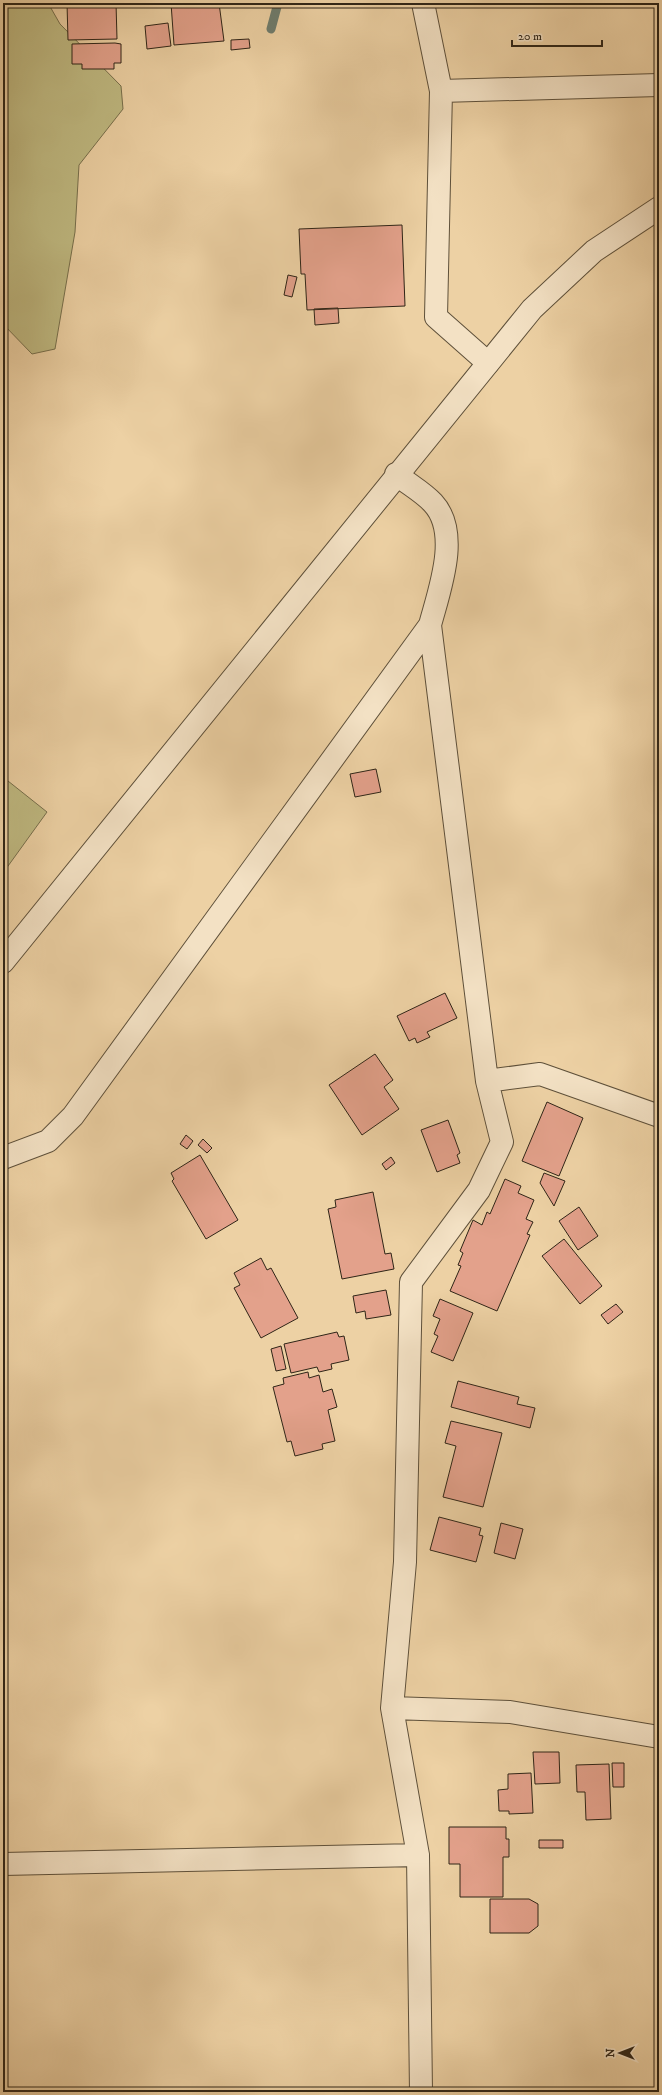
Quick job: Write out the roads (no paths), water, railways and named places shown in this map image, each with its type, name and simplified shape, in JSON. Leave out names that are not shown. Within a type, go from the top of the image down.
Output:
[{"type":"street","points":[[423,3],[441,91],[436,316],[488,363]]},
{"type":"street","points":[[441,91],[659,85]]},
{"type":"street","points":[[3,962],[396,474],[532,309],[594,251],[659,208]]},
{"type":"street","points":[[3,1158],[48,1141],[73,1116],[430,625],[446,566],[446,527],[434,504],[396,474]]},
{"type":"street","points":[[421,2092],[418,1855],[392,1708],[405,1562],[411,1282],[479,1190],[502,1142],[487,1081],[430,625]]},
{"type":"street","points":[[487,1081],[540,1074],[659,1116]]},
{"type":"street","points":[[392,1708],[510,1712],[659,1737]]},
{"type":"street","points":[[3,1864],[418,1855]]},
{"type":"waterway","points":[[271,29],[278,3]]}]
